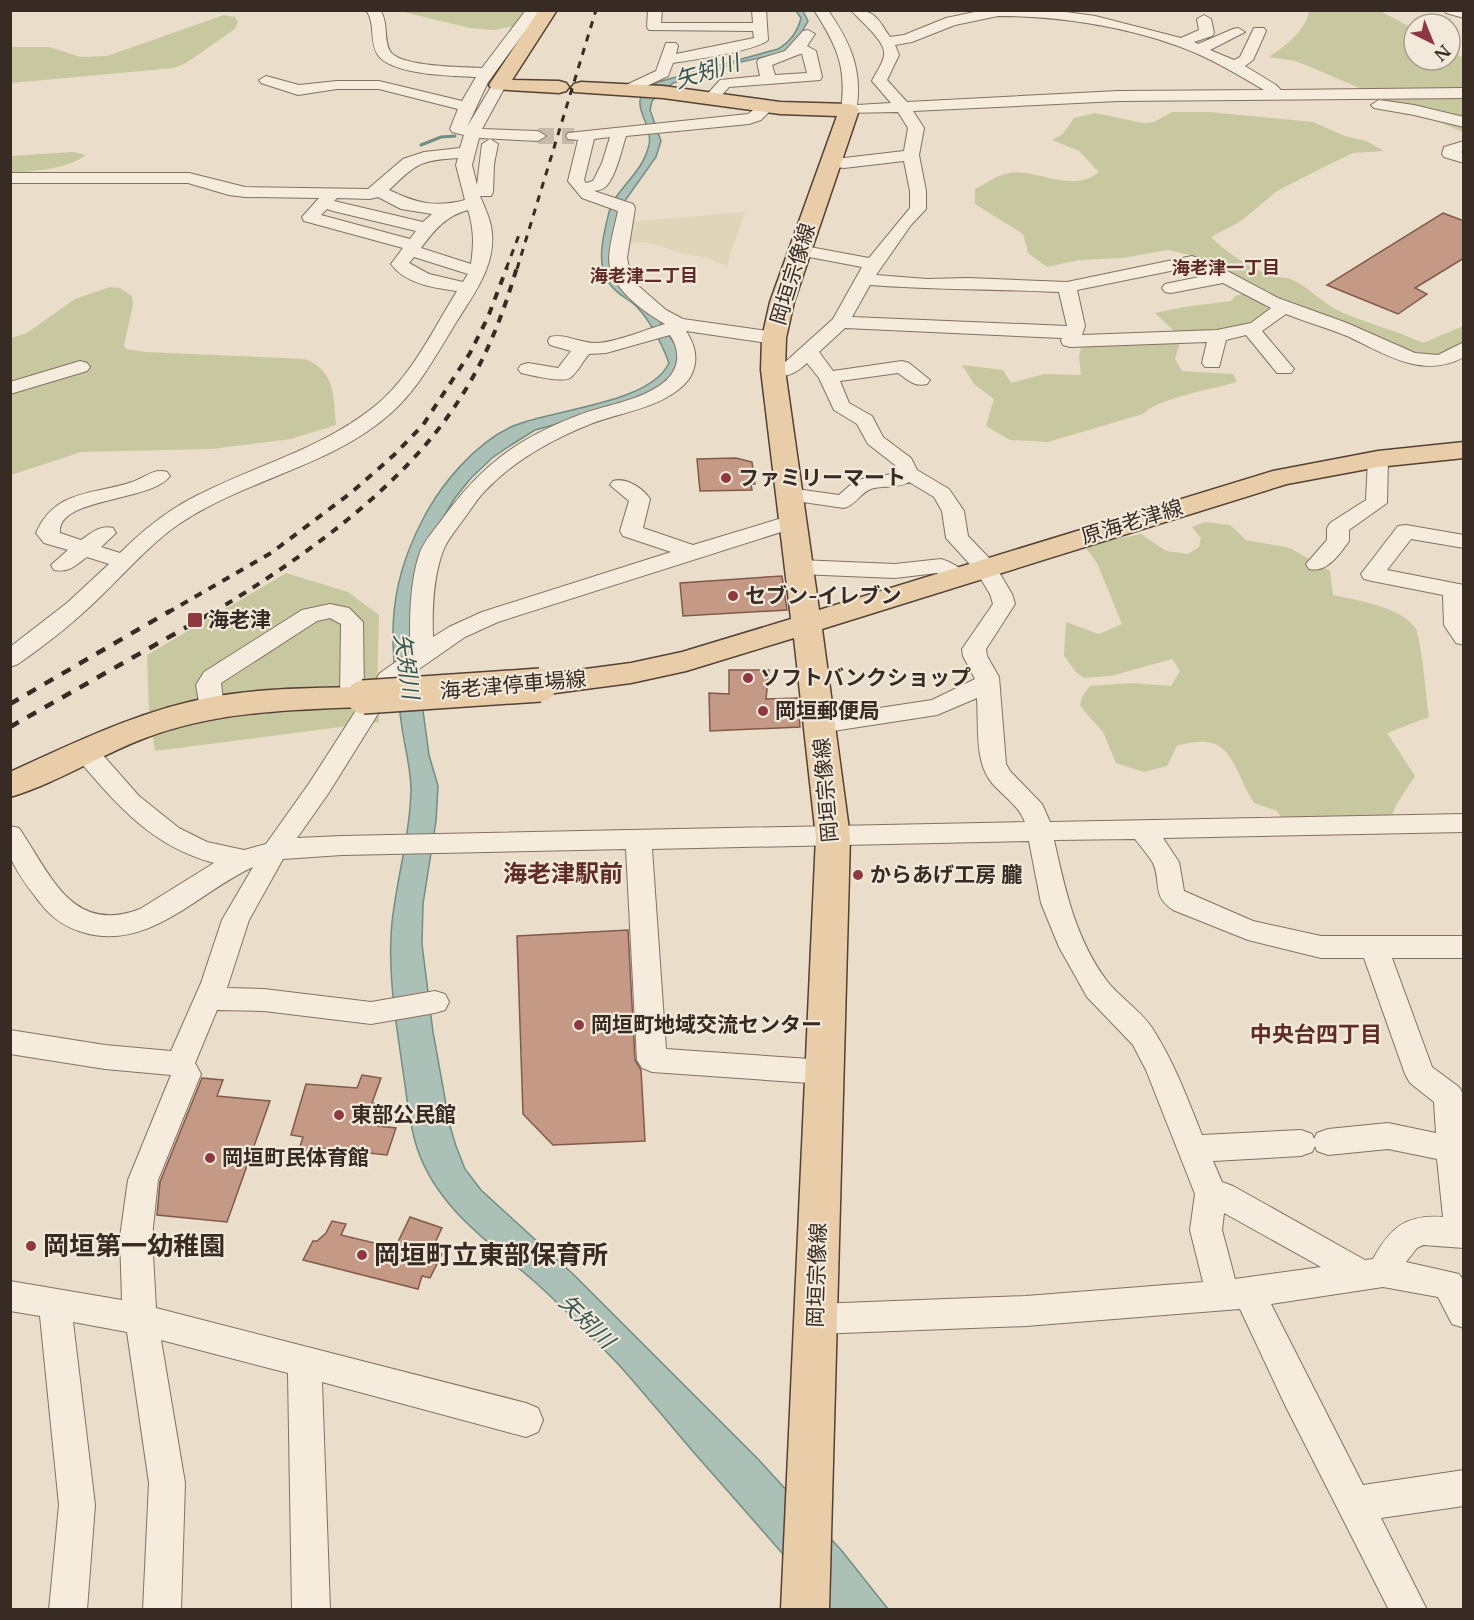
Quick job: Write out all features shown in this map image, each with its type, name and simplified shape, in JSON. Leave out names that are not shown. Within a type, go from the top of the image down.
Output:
[{"type":"main road","points":[[493,79],[548,10]]},
{"type":"main road","points":[[493,79],[559,87]]},
{"type":"main road","points":[[581,88],[645,90],[766,106],[849,110]]},
{"type":"main road","name":"岡垣宗像線","points":[[805,1596],[832,837],[820,724],[773,370],[774,338],[782,302],[849,110]]},
{"type":"main road","name":"原海老津線","points":[[807,624],[1239,488],[1282,477],[1378,459],[1464,450]]},
{"type":"main road","name":"海老津停車場線","points":[[10,786],[133,730],[212,708],[540,684],[632,673],[675,664],[807,624]]},
{"type":"street","points":[[373,10],[381,24],[384,54],[389,60],[493,79]]},
{"type":"street","points":[[468,150],[493,79],[534,10]]},
{"type":"street","points":[[655,10],[654,27],[760,27]]},
{"type":"street","points":[[708,10],[709,27]]},
{"type":"street","points":[[667,60],[750,44],[761,39],[759,10]]},
{"type":"street","points":[[821,10],[848,55],[851,66],[852,93],[849,110],[1118,96],[1464,93]]},
{"type":"street","points":[[773,370],[788,370],[840,322],[869,272],[905,222],[918,209],[918,191],[911,154],[916,128],[903,107],[879,81],[892,55],[872,21],[858,10]]},
{"type":"street","points":[[1451,10],[1464,14]]},
{"type":"street","points":[[886,42],[907,39],[951,21],[998,12],[1088,14],[1095,20],[1200,49],[1234,66],[1271,88],[1276,94]]},
{"type":"street","points":[[1184,43],[1194,36],[1207,33],[1204,18]]},
{"type":"street","points":[[832,27],[872,21]]},
{"type":"street","points":[[645,90],[663,73],[676,27]]},
{"type":"street","points":[[1234,66],[1246,60],[1259,31]]},
{"type":"street","points":[[1200,49],[1238,32]]},
{"type":"street","points":[[768,79],[764,62],[791,54],[799,49],[808,34]]},
{"type":"street","points":[[711,99],[725,83],[815,77],[809,51],[799,49]]},
{"type":"street","points":[[12,656],[67,615],[169,521],[195,504],[238,483],[315,454],[360,429],[381,414],[410,383],[473,280],[483,244],[480,197],[468,150],[458,129],[466,107],[493,79]]},
{"type":"street","points":[[266,80],[298,90],[379,85],[466,107]]},
{"type":"street","points":[[1350,93],[1373,105],[1413,110],[1464,122]]},
{"type":"street","points":[[422,654],[420,606],[432,549],[478,486],[513,458],[546,439],[582,421],[662,391],[679,379],[688,361],[686,344],[676,326],[622,278],[618,244],[627,208],[604,202],[582,189],[576,181],[581,136],[749,119],[756,117],[766,106]]},
{"type":"street","points":[[582,189],[599,184],[610,163],[619,132]]},
{"type":"street","points":[[412,248],[310,217],[327,199],[379,191],[403,165],[538,136],[490,144],[468,150]]},
{"type":"street","points":[[480,197],[490,144]]},
{"type":"street","points":[[1464,146],[1450,150],[1450,154],[1464,158]]},
{"type":"street","points":[[468,150],[486,164]]},
{"type":"street","points":[[830,162],[844,163],[911,154]]},
{"type":"street","points":[[10,178],[189,178],[244,192],[327,199],[427,228]]},
{"type":"street","points":[[379,191],[407,205],[445,211]]},
{"type":"street","points":[[473,280],[436,283],[404,269],[400,264],[427,228],[445,211],[480,197]]},
{"type":"street","points":[[799,250],[869,272],[927,284],[968,283],[1067,287],[1192,261],[1284,307],[1348,330],[1416,359],[1442,360],[1461,354]]},
{"type":"street","points":[[1171,288],[1225,277]]},
{"type":"street","points":[[1067,287],[1076,326],[1071,341],[1217,336],[1257,327],[1284,307]]},
{"type":"street","points":[[840,322],[1074,333]]},
{"type":"street","points":[[557,340],[583,349],[620,345],[676,326],[774,338]]},
{"type":"street","points":[[1250,328],[1284,369]]},
{"type":"street","points":[[1212,363],[1217,336]]},
{"type":"street","points":[[528,369],[563,374],[583,349]]},
{"type":"street","points":[[808,351],[828,377],[841,406],[864,420],[875,440],[904,462],[908,473],[942,493],[953,511],[957,538],[985,567],[1001,594],[1004,604],[974,649],[975,656],[987,677],[989,727],[994,764],[1000,776],[1033,810],[1054,903],[1073,947],[1097,989],[1143,1037],[1160,1069],[1211,1194],[1206,1230],[1208,1247],[1297,1393],[1409,1610]]},
{"type":"street","points":[[10,388],[80,367]]},
{"type":"street","points":[[828,377],[902,367],[920,380]]},
{"type":"street","points":[[1317,564],[1338,541],[1338,528],[1376,503],[1378,459]]},
{"type":"street","points":[[180,1064],[215,983],[236,920],[276,849],[319,788],[388,679],[457,632],[490,618],[691,552],[790,507],[844,502],[863,484],[898,480],[908,473]]},
{"type":"street","points":[[123,561],[83,550],[52,538],[47,533],[49,524],[67,507],[76,503],[142,486],[160,476]]},
{"type":"street","points":[[620,484],[640,500],[631,531],[691,552]]},
{"type":"street","points":[[1464,542],[1406,531],[1372,574],[1459,591],[1455,625],[1464,638]]},
{"type":"street","points":[[62,565],[105,533]]},
{"type":"street","points":[[799,567],[894,571],[941,566],[957,576]]},
{"type":"street","points":[[212,708],[208,685],[212,678],[319,611],[341,613],[352,622],[357,697]]},
{"type":"street","points":[[820,724],[937,707],[988,683]]},
{"type":"street","points":[[86,751],[123,796],[151,821],[184,843],[207,852],[243,859]]},
{"type":"street","points":[[10,835],[60,908],[77,919],[97,927],[122,927],[147,918],[243,859],[276,849],[1464,823]]},
{"type":"street","points":[[1143,830],[1166,862],[1172,896],[1182,903],[1248,930],[1321,947],[1464,946]]},
{"type":"street","points":[[638,840],[652,1060],[824,1072]]},
{"type":"street","points":[[816,1319],[1026,1311],[1237,1294],[1371,1275],[1396,1247],[1415,1232],[1422,1229],[1462,1234],[1454,1188],[1449,1096],[1420,1074],[1374,946]]},
{"type":"street","points":[[207,999],[264,1000],[370,1013],[435,1002]]},
{"type":"street","points":[[10,1042],[105,1058],[180,1064]]},
{"type":"street","points":[[162,1610],[167,1483],[137,1292],[136,1237],[143,1180],[186,1074],[180,1064]]},
{"type":"street","points":[[1192,1149],[1315,1143],[1388,1136],[1452,1149]]},
{"type":"street","points":[[1211,1194],[1222,1196],[1349,1266],[1371,1275],[1456,1286],[1464,1314]]},
{"type":"street","points":[[10,1296],[141,1319],[305,1364],[526,1420]]},
{"type":"street","points":[[56,1305],[77,1505],[68,1610]]},
{"type":"street","points":[[305,1364],[311,1610]]},
{"type":"street","points":[[1356,1504],[1464,1488]]},
{"type":"shaded area","points":[[745,212],[727,265],[714,262],[710,258],[684,254],[647,242],[623,243],[628,222]]},
{"type":"green space","points":[[399,11],[550,11],[540,21],[495,30],[470,28]]},
{"type":"green space","points":[[1309,11],[1380,11],[1402,23],[1402,72],[1462,72],[1463,58],[1463,132],[1296,61],[1269,57],[1300,31]]},
{"type":"green space","points":[[224,15],[235,17],[238,22],[235,29],[186,63],[174,68],[11,83],[11,47],[49,47],[81,57],[107,56]]},
{"type":"green space","points":[[1172,112],[1209,112],[1313,122],[1345,136],[1366,141],[1384,151],[1353,153],[1324,167],[1277,191],[1241,221],[1211,237],[1248,265],[1273,276],[1291,279],[1341,312],[1423,343],[1463,326],[1463,344],[1439,355],[1412,354],[1292,307],[1233,277],[1215,264],[1168,250],[1123,258],[1079,260],[1047,267],[1028,253],[1023,234],[975,204],[975,189],[1005,174],[1032,174],[1078,181],[1099,172],[1079,151],[1052,140],[1063,134],[1074,118],[1095,113],[1143,123],[1154,122]]},
{"type":"green space","points":[[73,152],[86,155],[60,167],[11,174],[11,156]]},
{"type":"green space","points":[[110,287],[120,288],[132,296],[133,305],[124,345],[126,349],[145,352],[305,359],[315,364],[328,378],[333,394],[336,425],[291,439],[211,449],[81,452],[11,475],[11,338],[27,333],[75,299]]},
{"type":"green space","points":[[1246,293],[1269,309],[1269,313],[1266,318],[1234,330],[1176,333],[1155,313],[1231,301],[1235,296]]},
{"type":"green space","points":[[1171,338],[1180,343],[1175,359],[1182,371],[1233,374],[1237,382],[1173,399],[1150,408],[1143,414],[1048,442],[1010,440],[986,426],[994,399],[974,384],[962,365],[1003,370],[1011,383],[1044,374],[1081,375],[1079,356],[1082,343]]},
{"type":"green space","points":[[1205,522],[1230,525],[1246,540],[1290,548],[1330,571],[1333,595],[1388,609],[1407,619],[1414,626],[1421,655],[1429,717],[1387,733],[1415,776],[1396,805],[1392,816],[1286,824],[1277,811],[1254,803],[1228,754],[1220,747],[1210,743],[1196,742],[1177,746],[1167,766],[1144,772],[1116,763],[1103,732],[1080,706],[1082,697],[1090,686],[1131,683],[1171,686],[1180,671],[1172,659],[1111,676],[1084,678],[1076,672],[1064,656],[1066,622],[1099,634],[1122,624],[1097,563],[1086,548],[1141,534],[1166,551],[1188,554],[1199,547],[1201,538],[1192,527]]},
{"type":"green space","points":[[286,573],[348,592],[379,615],[377,693],[379,722],[155,751],[149,714],[147,655]]},
{"type":"water","name":"矢矧川","points":[[796,11],[803,11],[808,21],[794,46],[782,53],[736,63],[673,83],[652,101],[650,110],[661,141],[656,157],[624,202],[612,251],[681,353],[675,377],[657,389],[594,414],[535,430],[511,445],[492,458],[471,478],[455,498],[427,544],[413,636],[429,755],[438,786],[436,821],[423,904],[422,944],[433,1032],[450,1126],[465,1169],[481,1190],[573,1274],[759,1460],[842,1551],[888,1609],[830,1609],[619,1365],[557,1302],[483,1238],[451,1206],[426,1169],[414,1139],[408,1110],[391,978],[392,922],[411,790],[395,672],[393,623],[401,574],[409,548],[438,493],[472,454],[499,433],[530,420],[599,404],[642,388],[658,377],[669,363],[647,320],[637,307],[612,287],[602,267],[603,239],[612,204],[641,165],[649,145],[649,135],[641,111],[641,96],[658,82],[778,49],[790,39],[798,27],[801,18]]},
{"type":"building","points":[[1443,213],[1464,221],[1464,258],[1415,288],[1427,294],[1398,314],[1327,285]]},
{"type":"building","name":"ファミリーマート","points":[[736,458],[752,462],[755,484],[751,484],[752,490],[700,491],[697,459]]},
{"type":"building","name":"セブン-イレブン","points":[[782,576],[787,610],[683,616],[680,583]]},
{"type":"building","name":"岡垣郵便局","points":[[729,670],[769,670],[766,699],[798,698],[800,727],[710,731],[709,693],[729,694]]},
{"type":"building","name":"岡垣町地域交流センター","points":[[628,930],[635,1060],[641,1070],[645,1141],[553,1145],[523,1114],[517,936]]},
{"type":"building","name":"東部公民館","points":[[362,1075],[381,1078],[372,1103],[384,1105],[378,1126],[396,1128],[387,1155],[321,1148],[319,1153],[299,1150],[303,1137],[291,1135],[306,1084],[357,1088]]},
{"type":"building","name":"岡垣町民体育館","points":[[202,1078],[223,1080],[217,1096],[270,1101],[227,1222],[157,1215],[160,1182]]},
{"type":"building","name":"岡垣町立東部保育所","points":[[410,1217],[442,1228],[431,1251],[442,1254],[430,1278],[422,1276],[418,1289],[303,1260],[313,1241],[317,1241],[326,1233],[332,1221],[346,1224],[341,1235],[395,1248]]},
{"type":"waterway","points":[[421,145],[441,137],[455,136]]},
{"type":"tunnel","points":[[538,136],[574,136]]},
{"type":"railway","points":[[517,269],[596,10]]},
{"type":"railway","points":[[506,269],[519,235]]},
{"type":"railway","points":[[167,613],[271,553],[352,492],[394,455],[423,425],[470,353],[488,317],[507,267]]},
{"type":"railway","points":[[212,613],[314,546],[348,520],[409,463],[436,432],[459,400],[486,353],[517,267]]},
{"type":"railway","points":[[10,704],[170,611]]},
{"type":"railway","points":[[10,727],[215,611]]},
{"type":"place","name":"ファミリーマート","points":[[726,478]]},
{"type":"place","name":"セブン-イレブン","points":[[733,596]]},
{"type":"place","name":"海老津","points":[[195,620]]},
{"type":"place","name":"ソフトバンクショップ","points":[[748,678]]},
{"type":"place","name":"岡垣郵便局","points":[[763,711]]},
{"type":"place","name":"からあげ工房 朧","points":[[858,875]]},
{"type":"place","name":"岡垣町地域交流センター","points":[[579,1025]]},
{"type":"place","name":"東部公民館","points":[[339,1115]]},
{"type":"place","name":"岡垣町民体育館","points":[[210,1158]]},
{"type":"place","name":"岡垣第一幼稚園","points":[[31,1246]]},
{"type":"place","name":"岡垣町立東部保育所","points":[[362,1255]]},
{"type":"district","name":"海老津一丁目","points":[[1226,268]]},
{"type":"district","name":"海老津二丁目","points":[[644,276]]},
{"type":"district","name":"海老津駅前","points":[[563,874]]},
{"type":"district","name":"中央台四丁目","points":[[1316,1034]]}]
